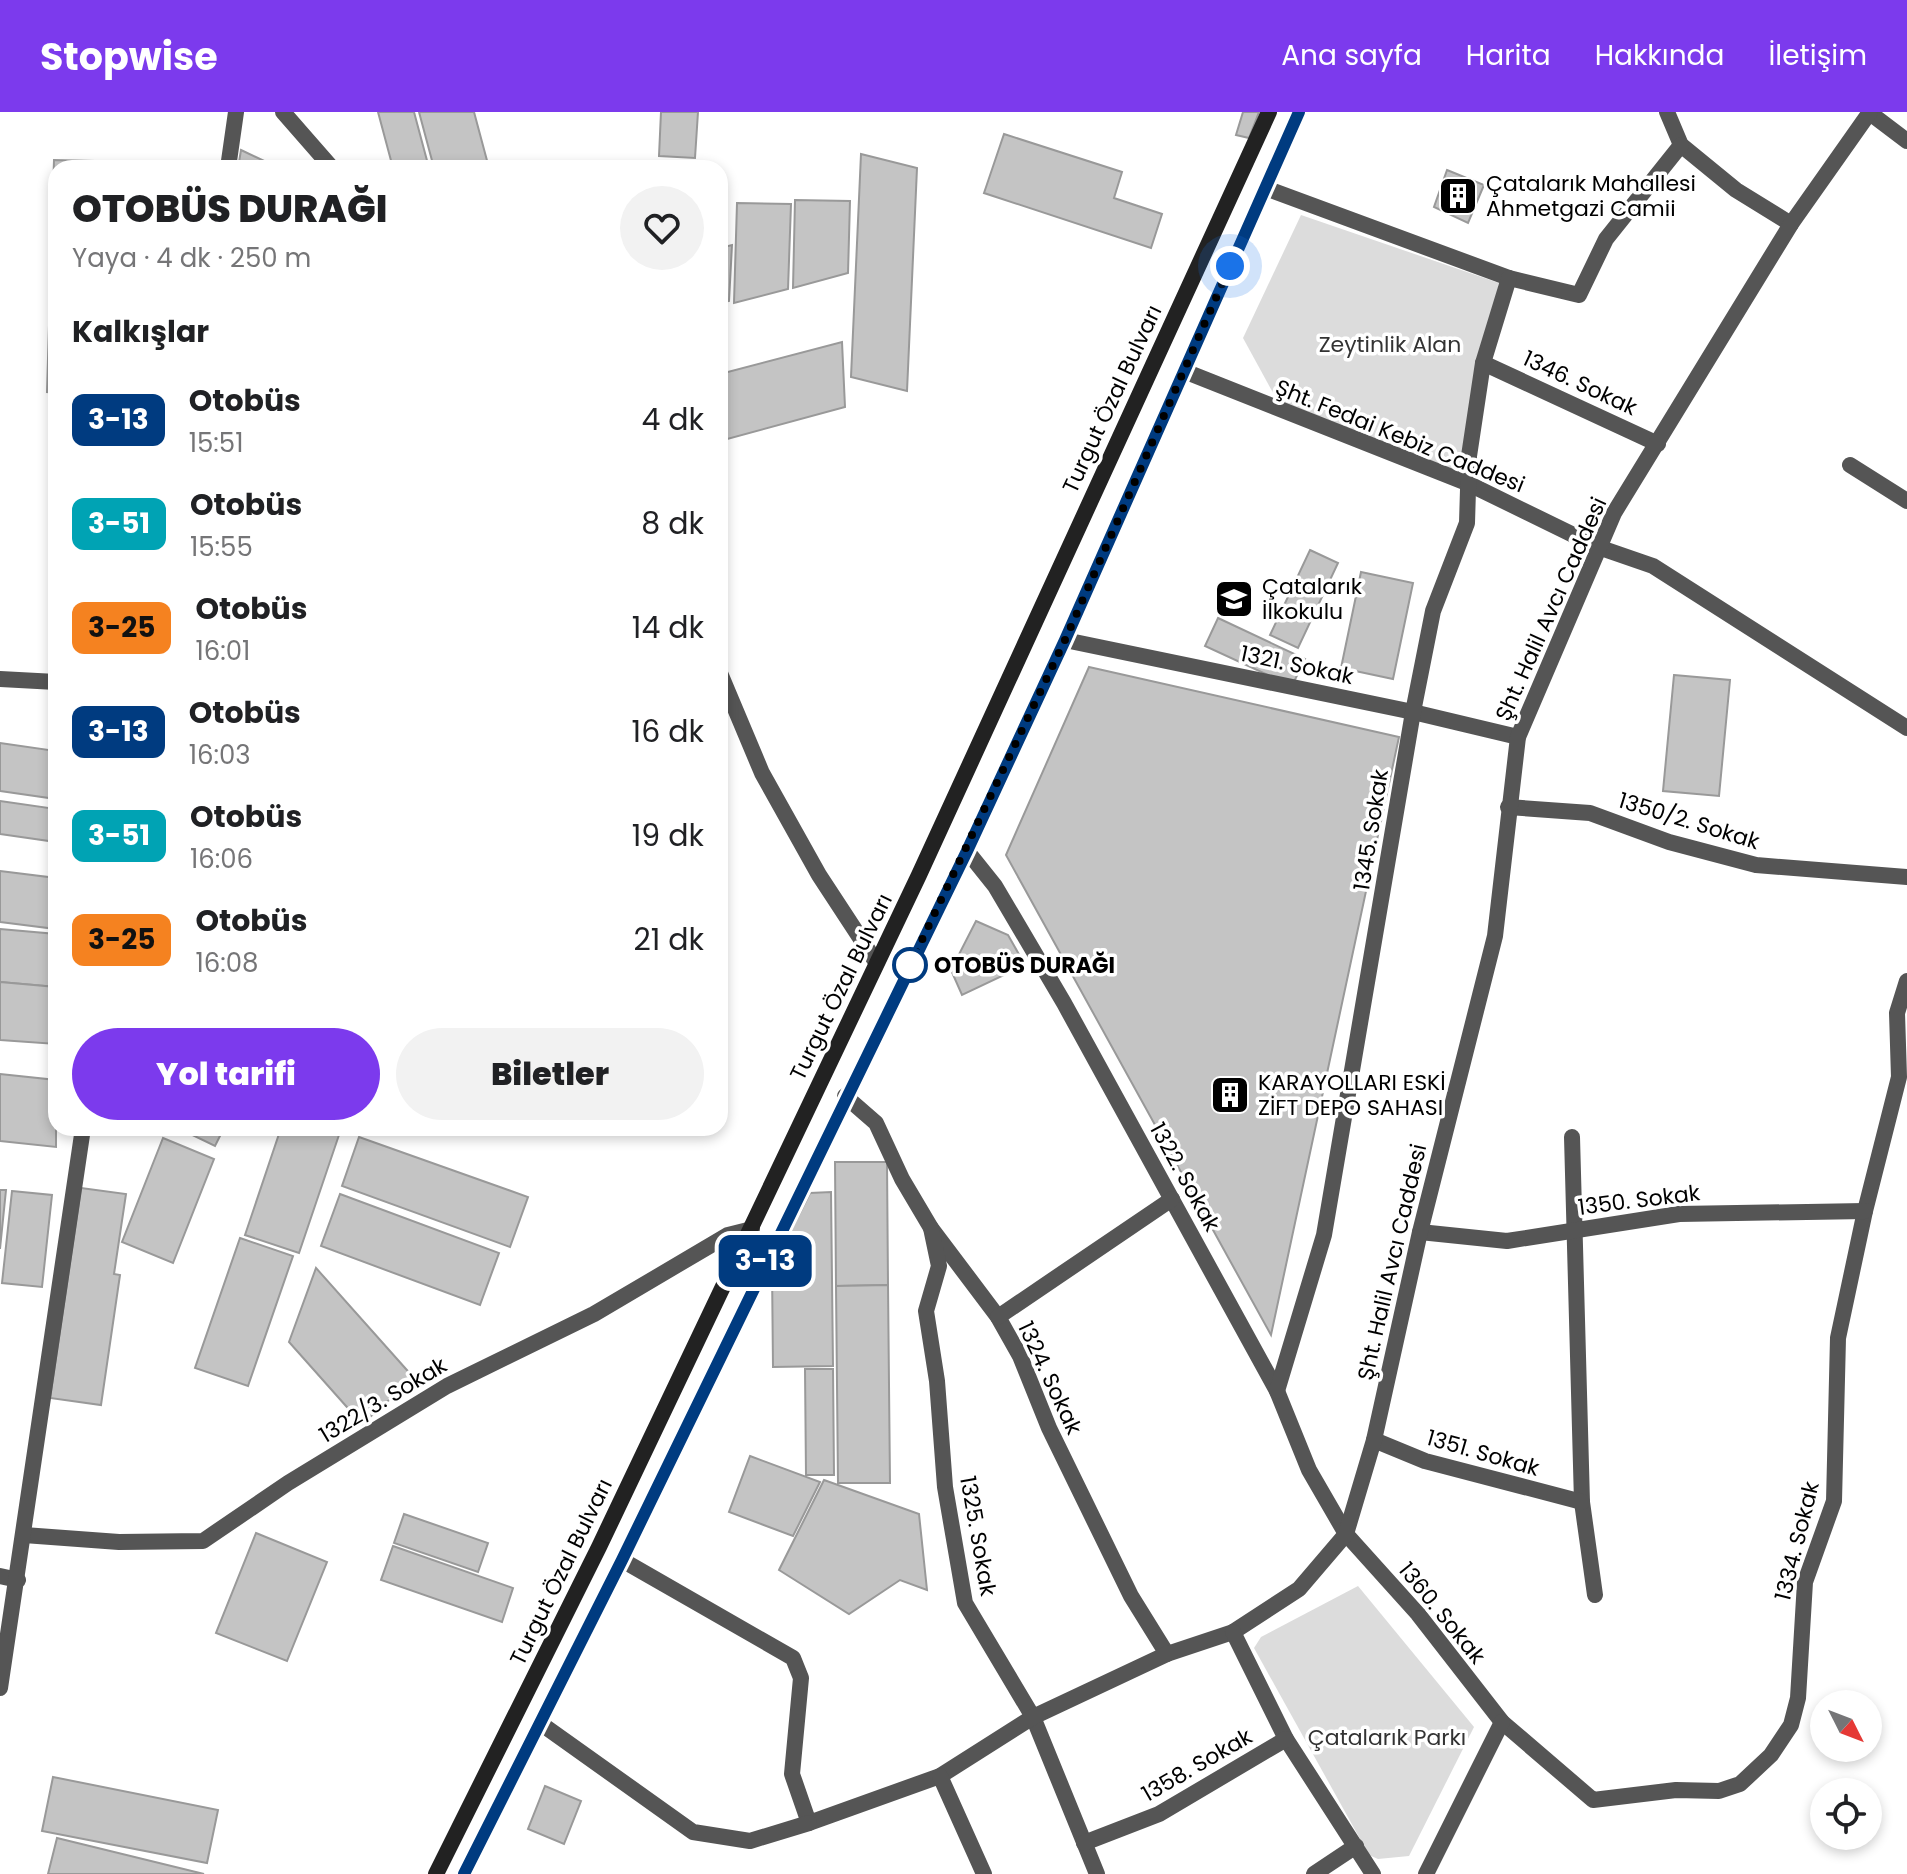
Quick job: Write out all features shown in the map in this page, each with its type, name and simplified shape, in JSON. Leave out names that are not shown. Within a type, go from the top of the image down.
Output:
[{"type":"main road","name":"Turgut Özal Bulvarı","points":[[436,1874],[752,1229],[919,875],[1269,112]]},
{"type":"main road","points":[[464,1874],[622,1560],[845,1096],[967,851],[1065,640],[1299,112]]},
{"type":"street","points":[[229,160],[236,112]]},
{"type":"street","points":[[283,112],[325,160]]},
{"type":"street","points":[[1667,112],[1681,145],[1736,190],[1791,224]]},
{"type":"street","points":[[1870,112],[1907,141]]},
{"type":"street","name":"Şht. Halil Avcı Caddesi","points":[[540,1723],[693,1832],[750,1841],[940,1776],[1033,1717],[1167,1654],[1233,1632],[1299,1589],[1346,1534],[1374,1440],[1420,1232],[1495,936],[1518,737],[1614,513],[1791,224],[1870,112]]},
{"type":"street","points":[[1265,188],[1509,278],[1579,295],[1606,239],[1681,145]]},
{"type":"street","name":"1345. Sokak","points":[[1277,1391],[1324,1235],[1413,712],[1433,611],[1467,523],[1467,483],[1483,363],[1509,278]]},
{"type":"street","name":"1346. Sokak","points":[[1483,363],[1658,444]]},
{"type":"street","name":"Şht. Fedai Kebiz Caddesi","points":[[1184,371],[1467,483],[1598,547],[1653,566],[1907,728]]},
{"type":"street","points":[[1850,465],[1907,501]]},
{"type":"street","name":"1321. Sokak","points":[[1065,640],[1413,712],[1518,737]]},
{"type":"street","points":[[0,679],[48,682]]},
{"type":"street","points":[[728,692],[762,773],[819,875],[876,962]]},
{"type":"street","name":"1350/2. Sokak","points":[[1508,807],[1590,813],[1669,842],[1756,865],[1907,877]]},
{"type":"street","name":"1322. Sokak","points":[[967,851],[995,886],[1172,1199],[1277,1391],[1309,1470],[1346,1534]]},
{"type":"street","name":"1334. Sokak","points":[[1502,1722],[1593,1800],[1676,1790],[1719,1791],[1740,1784],[1771,1755],[1791,1725],[1795,1711],[1805,1582],[1834,1501],[1838,1338],[1865,1211],[1899,1077],[1897,1013],[1907,981]]},
{"type":"street","name":"1324. Sokak","points":[[845,1096],[876,1123],[902,1179],[931,1228],[998,1317],[1131,1596],[1167,1654]]},
{"type":"street","points":[[0,1688],[82,1136]]},
{"type":"street","points":[[1572,1137],[1582,1502],[1595,1595]]},
{"type":"street","points":[[998,1317],[1172,1199]]},
{"type":"street","name":"1350. Sokak","points":[[1420,1232],[1507,1241],[1679,1214],[1865,1211]]},
{"type":"street","name":"1325. Sokak","points":[[931,1228],[939,1266],[926,1311],[937,1381],[945,1487],[962,1590],[977,1624],[1033,1717],[1097,1874]]},
{"type":"street","name":"1322/3. Sokak","points":[[24,1535],[119,1542],[203,1541],[288,1483],[447,1386],[594,1314],[728,1235],[752,1229]]},
{"type":"street","name":"1351. Sokak","points":[[1374,1440],[1425,1461],[1582,1502]]},
{"type":"street","name":"1360. Sokak","points":[[1346,1534],[1418,1614],[1502,1722]]},
{"type":"street","points":[[622,1560],[793,1658],[801,1678],[792,1774],[809,1823]]},
{"type":"street","points":[[0,1576],[18,1580]]},
{"type":"street","points":[[1233,1632],[1286,1739],[1373,1874]]},
{"type":"street","points":[[1426,1874],[1502,1722]]},
{"type":"street","name":"1358. Sokak","points":[[1084,1843],[1159,1814],[1286,1739]]},
{"type":"street","points":[[940,1776],[984,1874]]},
{"type":"street","points":[[1314,1874],[1356,1846]]},
{"type":"green space","name":"Zeytinlik Alan","points":[[1301,215],[1499,283],[1458,471],[1277,400],[1243,338]]},
{"type":"green space","name":"Çatalarık Parkı","points":[[1358,1586],[1474,1727],[1409,1856],[1378,1859],[1369,1855],[1254,1648],[1261,1637]]},
{"type":"building","points":[[378,112],[414,112],[427,160],[391,160]]},
{"type":"building","points":[[419,112],[474,112],[487,160],[432,160]]},
{"type":"building","points":[[661,112],[698,112],[695,158],[659,156]]},
{"type":"building","points":[[1243,112],[1259,112],[1249,138],[1236,135]]},
{"type":"building","points":[[1004,134],[1122,172],[1114,198],[1162,214],[1151,248],[984,193]]},
{"type":"building","points":[[241,150],[262,160],[239,160]]},
{"type":"building","points":[[861,154],[917,168],[907,391],[851,377]]},
{"type":"building","name":"Çatalarık Mahallesi Ahmetgazi Camii","points":[[1447,170],[1484,185],[1468,223],[1434,207]]},
{"type":"building","points":[[795,200],[850,201],[848,273],[793,288]]},
{"type":"building","points":[[737,203],[791,204],[788,289],[734,303]]},
{"type":"building","points":[[732,245],[728,301],[728,246]]},
{"type":"building","points":[[842,342],[845,407],[728,439],[728,372]]},
{"type":"building","points":[[1310,550],[1338,563],[1298,648],[1270,635]]},
{"type":"building","points":[[1361,572],[1413,583],[1393,679],[1341,668]]},
{"type":"building","points":[[1218,618],[1305,659],[1292,686],[1205,646]]},
{"type":"building","name":"KARAYOLLARI ESKİ ZİFT DEPO SAHASI","points":[[1089,667],[1399,737],[1271,1335],[1006,855]]},
{"type":"building","points":[[1674,675],[1730,680],[1719,796],[1663,791]]},
{"type":"building","points":[[0,743],[48,750],[48,798],[0,791]]},
{"type":"building","points":[[0,801],[48,808],[48,841],[0,834]]},
{"type":"building","points":[[0,871],[48,877],[48,928],[0,922]]},
{"type":"building","points":[[976,921],[1008,935],[1025,965],[962,995],[951,970]]},
{"type":"building","points":[[0,929],[48,933],[48,986],[0,982]]},
{"type":"building","points":[[0,982],[48,986],[48,1043],[0,1040]]},
{"type":"building","points":[[0,1074],[48,1079],[48,1136],[56,1136],[56,1147],[0,1141]]},
{"type":"building","points":[[194,1136],[220,1136],[215,1146]]},
{"type":"building","points":[[278,1136],[339,1136],[299,1253],[245,1235]]},
{"type":"building","points":[[359,1137],[528,1197],[510,1247],[342,1186]]},
{"type":"building","points":[[163,1138],[214,1159],[173,1263],[122,1242]]},
{"type":"building","points":[[835,1162],[887,1162],[888,1285],[836,1286]]},
{"type":"building","points":[[81,1188],[126,1194],[114,1274],[120,1275],[101,1405],[50,1398]]},
{"type":"building","points":[[0,1190],[6,1190],[0,1249]]},
{"type":"building","points":[[12,1191],[52,1195],[42,1287],[2,1283]]},
{"type":"building","points":[[831,1192],[833,1366],[773,1367],[772,1268],[810,1193]]},
{"type":"building","points":[[340,1194],[499,1253],[480,1305],[321,1246]]},
{"type":"building","points":[[240,1238],[293,1256],[248,1386],[195,1368]]},
{"type":"building","points":[[316,1268],[414,1378],[362,1424],[289,1342]]},
{"type":"building","points":[[888,1285],[890,1483],[838,1483],[836,1286]]},
{"type":"building","points":[[805,1369],[833,1369],[834,1475],[806,1475]]},
{"type":"building","points":[[750,1456],[820,1482],[793,1536],[729,1512]]},
{"type":"building","points":[[824,1480],[919,1514],[927,1590],[900,1580],[849,1614],[779,1570]]},
{"type":"building","points":[[404,1514],[488,1543],[478,1572],[394,1543]]},
{"type":"building","points":[[256,1533],[327,1562],[287,1661],[216,1633]]},
{"type":"building","points":[[393,1546],[513,1588],[502,1622],[381,1580]]},
{"type":"building","points":[[53,1777],[218,1810],[207,1863],[42,1831]]},
{"type":"building","points":[[545,1786],[581,1801],[564,1844],[528,1829]]},
{"type":"building","points":[[57,1838],[204,1874],[48,1874]]},
{"type":"bus line","name":"3-13","points":[[464,1874],[622,1560],[845,1096],[967,851],[1065,640],[1299,112]]},
{"type":"place","name":"Çatalarık Mahallesi Ahmetgazi Camii","points":[[1458,196]]},
{"type":"place","name":"Çatalarık İlkokulu","points":[[1234,599]]},
{"type":"place","name":"OTOBÜS DURAĞI","points":[[910,965]]},
{"type":"place","name":"KARAYOLLARI ESKİ ZİFT DEPO SAHASI","points":[[1230,1095]]},
{"type":"route","points":[[910,965],[1065,640],[1230,266]]}]
